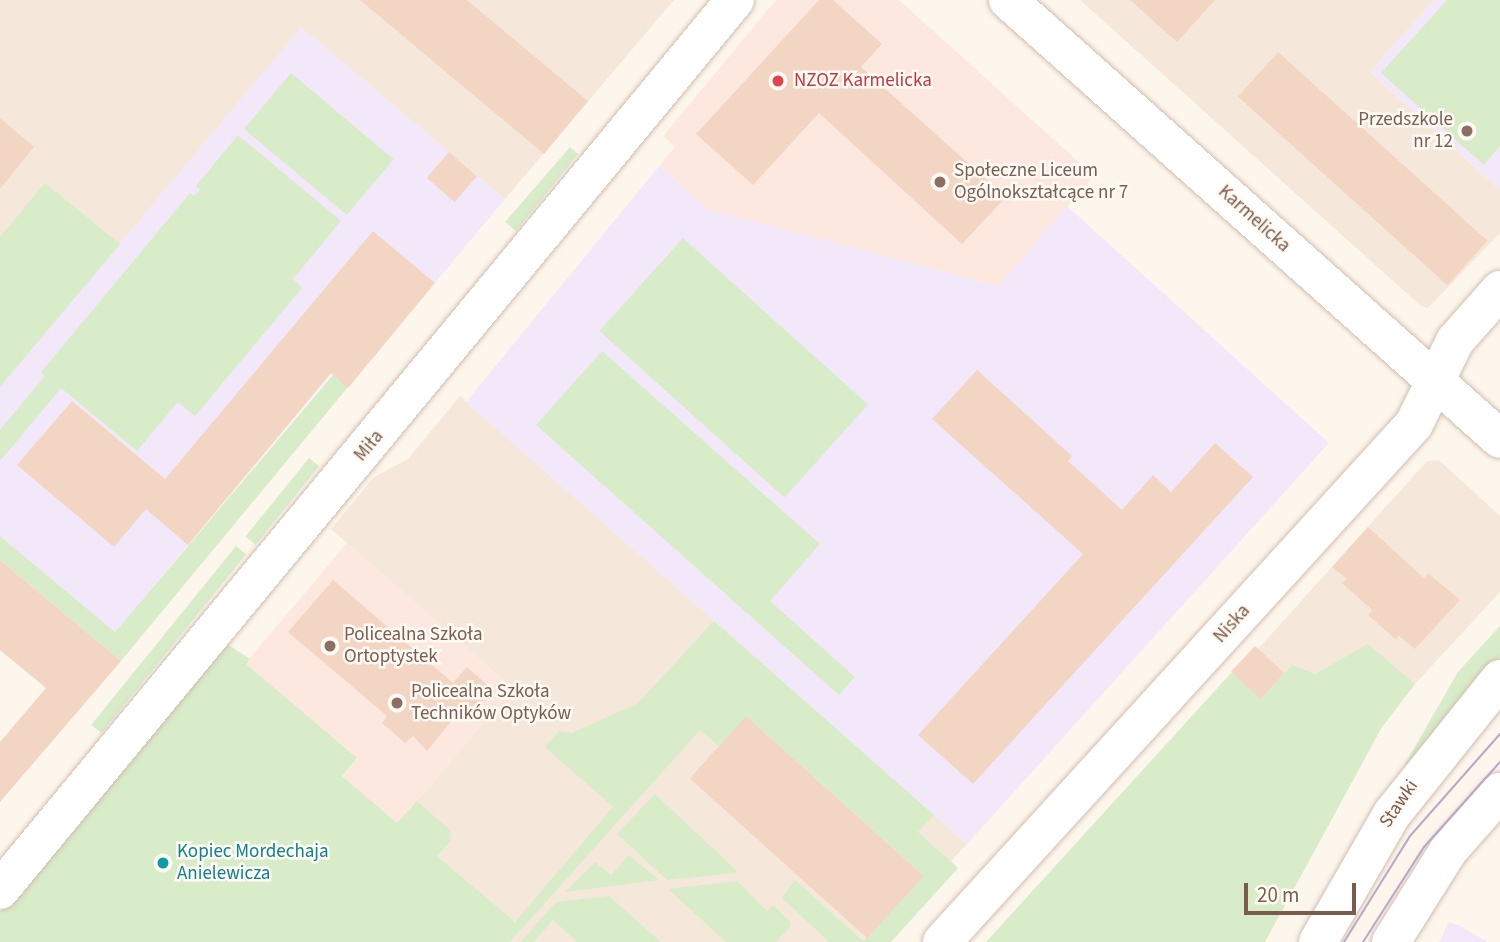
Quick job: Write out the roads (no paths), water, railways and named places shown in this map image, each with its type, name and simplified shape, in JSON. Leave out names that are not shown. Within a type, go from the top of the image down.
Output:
[{"type":"street","name":"Miła","points":[[0,890],[735,0]]},
{"type":"street","name":"Karmelicka","points":[[1008,0],[1500,439]]},
{"type":"street","name":"Niska","points":[[942,942],[1414,424],[1454,341],[1500,290]]},
{"type":"street","name":"Stawki","points":[[1318,942],[1392,814],[1500,679]]},
{"type":"street","points":[[1391,942],[1448,852],[1500,792]]},
{"type":"tram line","points":[[1344,942],[1410,836],[1500,734]]},
{"type":"tram line","points":[[1363,942],[1424,847],[1500,762]]},
{"type":"place","name":"NZOZ Karmelicka","points":[[778,81]]},
{"type":"place","name":"Przedszkole nr 12","points":[[1467,131]]},
{"type":"place","name":"Społeczne Liceum Ogólnokształcące nr 7","points":[[940,182]]},
{"type":"place","name":"Policealna Szkoła Ortoptystek","points":[[330,646]]},
{"type":"place","name":"Policealna Szkoła Techników Optyków","points":[[397,703]]},
{"type":"place","name":"Kopiec Mordechaja Anielewicza","points":[[163,863]]}]
